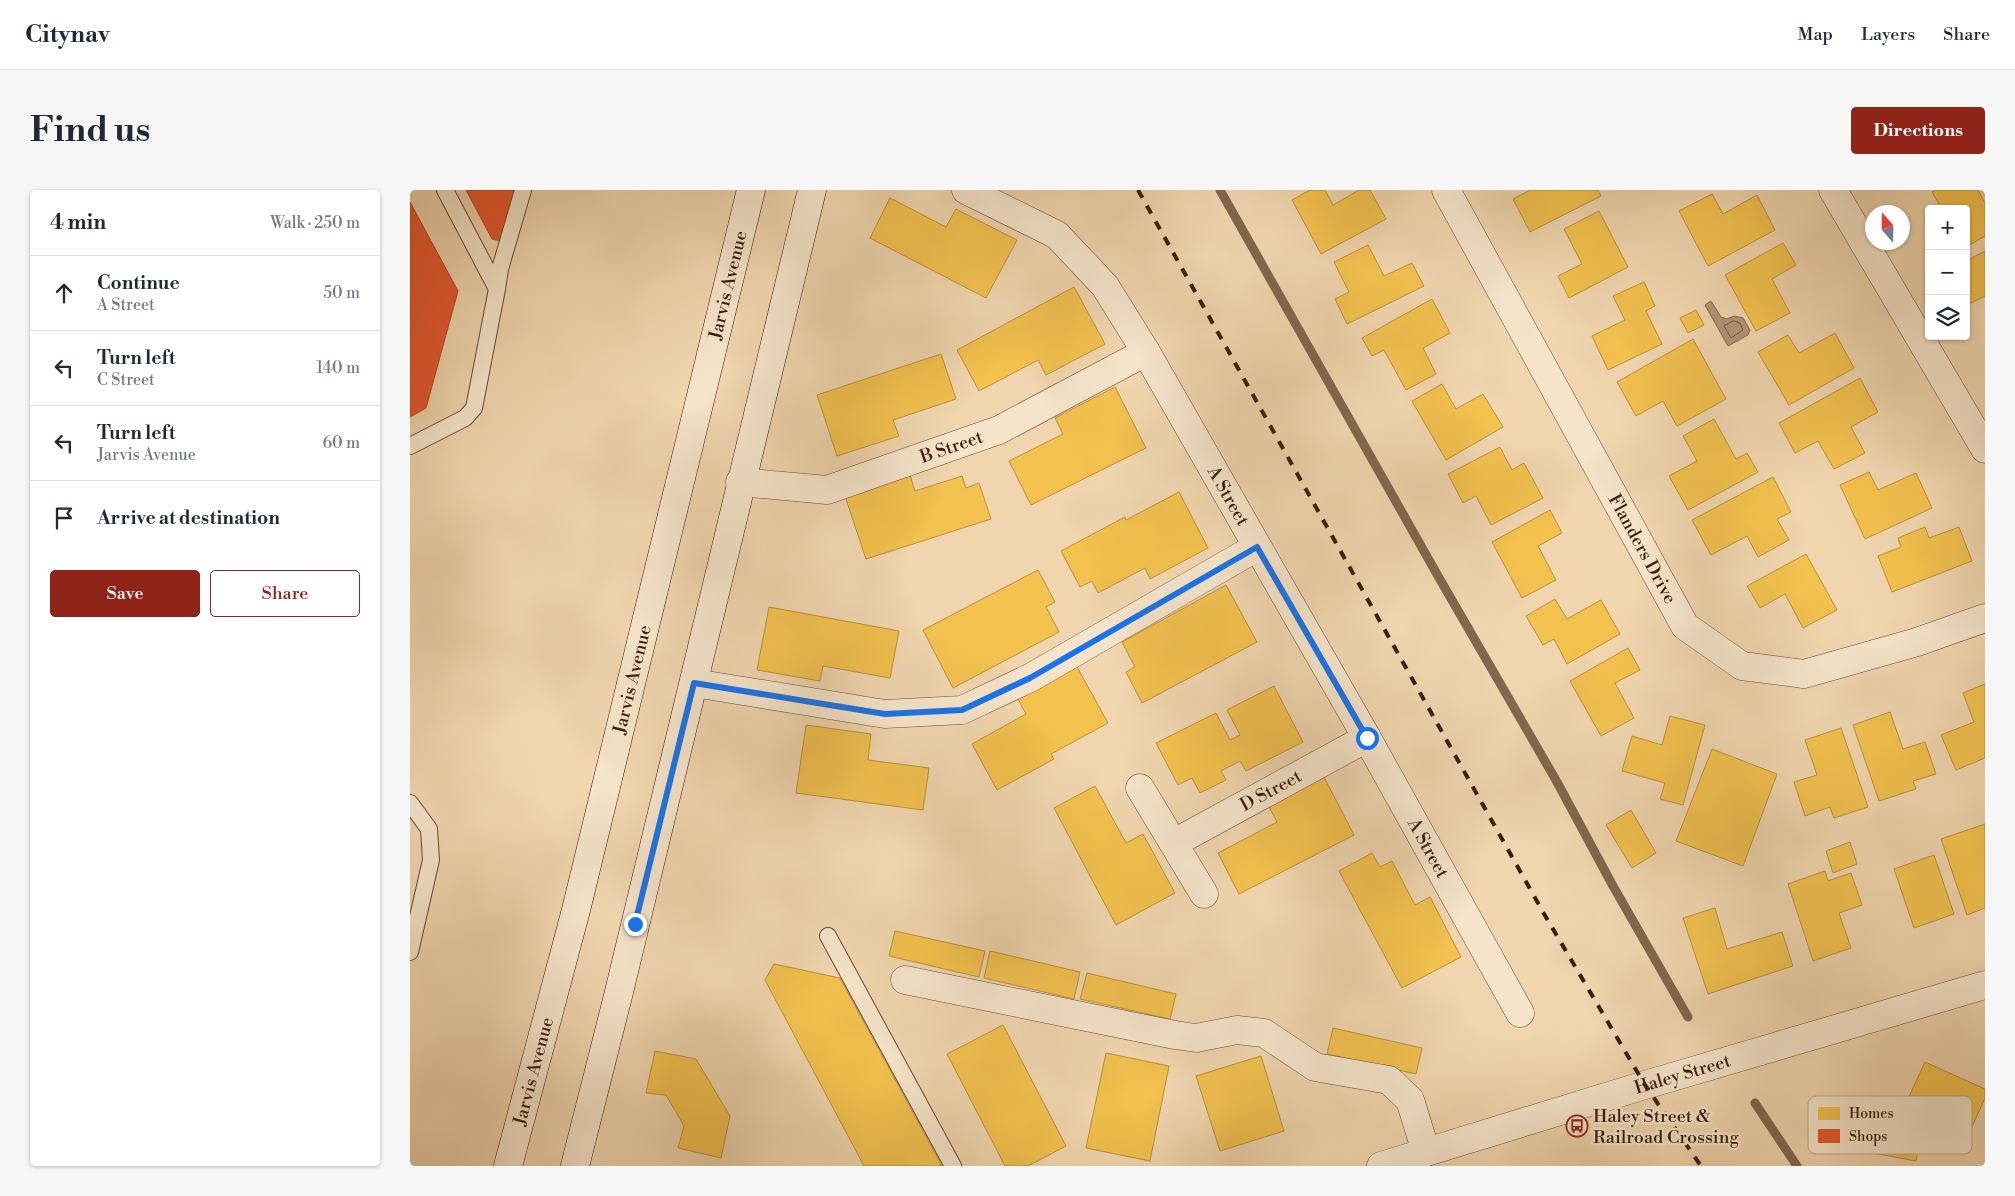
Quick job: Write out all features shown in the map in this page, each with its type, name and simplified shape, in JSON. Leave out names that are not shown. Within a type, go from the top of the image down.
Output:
[{"type":"street","name":"Jarvis Avenue","points":[[508,1166],[576,910],[750,190]]},
{"type":"street","points":[[575,1166],[618,996],[694,683],[740,482],[812,190]]},
{"type":"street","name":"A Street","points":[[966,190],[1057,235],[1105,286],[1146,352],[1367,738],[1520,1013]]},
{"type":"street","name":"Flanders Drive","points":[[1446,190],[1686,626],[1742,666],[1804,674],[1917,642],[1985,618]]},
{"type":"street","points":[[1833,190],[1985,449]]},
{"type":"street","name":"B Street","points":[[740,482],[827,490],[999,430],[1146,352]]},
{"type":"street","points":[[694,683],[885,714],[962,710],[1030,678],[1257,547]]},
{"type":"street","name":"D Street","points":[[1174,843],[1367,738]]},
{"type":"street","points":[[1140,788],[1204,894]]},
{"type":"street","points":[[905,980],[1175,1035],[1196,1038],[1236,1030],[1264,1033],[1315,1067],[1389,1080],[1410,1100],[1426,1152]]},
{"type":"street","name":"Haley Street","points":[[1381,1166],[1645,1085],[1985,985]]},
{"type":"lane","points":[[445,190],[497,289]]},
{"type":"lane","points":[[410,446],[465,418],[474,408],[500,269],[523,190]]},
{"type":"lane","points":[[410,803],[429,829],[431,860],[410,952]]},
{"type":"lane","points":[[828,936],[953,1166]]},
{"type":"water","points":[[1711,301],[1721,317],[1727,319],[1734,316],[1743,318],[1750,330],[1748,335],[1728,346],[1705,305]]},
{"type":"building: Homes","points":[[1310,190],[1325,190],[1333,205],[1359,190],[1370,190],[1386,219],[1321,254],[1292,200]]},
{"type":"building: Homes","points":[[1530,190],[1598,190],[1601,196],[1530,232],[1513,199]]},
{"type":"building: Homes","points":[[1935,190],[1978,190],[1985,203],[1985,236],[1970,245],[1970,205],[1940,205],[1932,192]]},
{"type":"building: Homes","points":[[1712,194],[1723,214],[1757,195],[1775,230],[1708,266],[1679,211]]},
{"type":"building: Homes","points":[[890,198],[946,227],[956,209],[1017,240],[986,298],[870,238]]},
{"type":"building: Homes","points":[[1599,211],[1628,267],[1569,298],[1558,276],[1582,264],[1564,229]]},
{"type":"building: Homes","points":[[1783,243],[1796,265],[1772,279],[1790,313],[1756,331],[1725,275]]},
{"type":"building: Homes","points":[[1368,245],[1384,276],[1412,263],[1424,286],[1347,324],[1335,299],[1349,292],[1334,262]]},
{"type":"building: Homes","points":[[1985,251],[1985,296],[1970,304],[1970,295],[1970,259]]},
{"type":"building: Homes","points":[[1644,282],[1655,306],[1646,311],[1662,344],[1608,370],[1592,336],[1625,320],[1613,296]]},
{"type":"building: Homes","points":[[1074,287],[1105,344],[1046,375],[1038,360],[979,391],[957,350]]},
{"type":"building: Homes","points":[[1432,299],[1450,333],[1423,348],[1436,374],[1406,390],[1384,350],[1372,356],[1362,338]]},
{"type":"building: Homes","points":[[1696,310],[1704,325],[1688,333],[1680,318]]},
{"type":"building: Homes","points":[[1835,333],[1854,368],[1789,405],[1758,352],[1788,335],[1799,353]]},
{"type":"building: Homes","points":[[1693,339],[1726,399],[1677,426],[1663,401],[1636,416],[1617,382]]},
{"type":"building: Homes","points":[[941,354],[956,399],[893,420],[899,436],[837,456],[817,395]]},
{"type":"building: Homes","points":[[1860,378],[1878,412],[1851,427],[1865,453],[1834,469],[1818,441],[1795,453],[1779,423]]},
{"type":"building: Homes","points":[[1442,384],[1456,409],[1483,394],[1503,427],[1446,460],[1412,401]]},
{"type":"building: Homes","points":[[1115,387],[1146,448],[1031,505],[1009,461],[1063,434],[1055,418]]},
{"type":"building: Homes","points":[[1714,419],[1736,459],[1747,453],[1758,472],[1688,510],[1669,476],[1697,461],[1683,436]]},
{"type":"building: Homes","points":[[1500,447],[1512,470],[1524,463],[1543,498],[1491,525],[1476,496],[1463,503],[1448,474]]},
{"type":"building: Homes","points":[[1869,472],[1878,490],[1916,473],[1932,508],[1865,539],[1840,485]]},
{"type":"building: Homes","points":[[910,475],[915,491],[962,476],[966,488],[979,483],[991,519],[866,559],[845,496]]},
{"type":"building: Homes","points":[[1773,477],[1791,512],[1777,519],[1789,540],[1758,557],[1747,536],[1711,555],[1692,520]]},
{"type":"building: Homes","points":[[1179,492],[1208,548],[1150,579],[1145,568],[1098,593],[1092,581],[1080,587],[1061,551],[1125,517],[1126,520]]},
{"type":"building: Homes","points":[[1550,510],[1562,533],[1538,546],[1556,580],[1522,598],[1492,542]]},
{"type":"building: Homes","points":[[1925,527],[1929,538],[1959,527],[1972,561],[1892,592],[1878,556],[1901,547],[1898,538]]},
{"type":"building: Homes","points":[[1806,554],[1837,610],[1803,628],[1785,594],[1760,608],[1747,586]]},
{"type":"building: Homes","points":[[1038,570],[1055,602],[1046,607],[1059,632],[953,688],[923,630]]},
{"type":"building: Homes","points":[[1226,585],[1257,642],[1142,703],[1126,672],[1135,667],[1122,642]]},
{"type":"building: Homes","points":[[1555,599],[1567,619],[1601,600],[1620,634],[1567,664],[1554,639],[1543,645],[1526,616]]},
{"type":"building: Homes","points":[[769,607],[899,631],[890,678],[823,666],[820,681],[757,670]]},
{"type":"building: Homes","points":[[1628,648],[1640,670],[1615,683],[1634,718],[1601,736],[1570,681]]},
{"type":"building: Homes","points":[[1077,667],[1108,723],[1051,754],[1054,759],[997,790],[972,744],[1026,714],[1018,699]]},
{"type":"building: Homes","points":[[1985,684],[1985,758],[1956,770],[1941,735],[1974,722],[1963,693]]},
{"type":"building: Homes","points":[[1274,686],[1303,742],[1246,771],[1240,761],[1221,771],[1226,780],[1200,793],[1192,778],[1178,785],[1156,743],[1216,713],[1230,740],[1240,735],[1227,710]]},
{"type":"building: Homes","points":[[1890,712],[1903,749],[1925,742],[1936,774],[1913,781],[1916,789],[1879,801],[1853,725]]},
{"type":"building: Homes","points":[[1670,716],[1705,725],[1683,805],[1660,799],[1665,783],[1622,771],[1632,736],[1662,745]]},
{"type":"building: Homes","points":[[806,725],[871,734],[868,760],[929,768],[923,810],[796,793]]},
{"type":"building: Homes","points":[[1841,728],[1868,807],[1834,818],[1830,807],[1805,816],[1794,782],[1817,775],[1805,740]]},
{"type":"building: Homes","points":[[1712,749],[1777,774],[1743,866],[1676,841]]},
{"type":"building: Homes","points":[[1324,777],[1354,835],[1239,894],[1218,853],[1277,822],[1268,805]]},
{"type":"building: Homes","points":[[1095,786],[1126,843],[1143,834],[1175,893],[1116,925],[1054,808]]},
{"type":"building: Homes","points":[[1631,810],[1656,853],[1632,868],[1606,825]]},
{"type":"building: Homes","points":[[1985,824],[1985,908],[1967,915],[1941,839]]},
{"type":"building: Homes","points":[[1850,842],[1857,864],[1833,873],[1826,851]]},
{"type":"building: Homes","points":[[1372,853],[1380,867],[1392,861],[1415,905],[1430,897],[1461,957],[1402,988],[1339,871]]},
{"type":"building: Homes","points":[[1934,855],[1954,914],[1914,928],[1894,869]]},
{"type":"building: Homes","points":[[1825,871],[1828,881],[1851,873],[1862,905],[1839,913],[1851,948],[1813,961],[1788,884]]},
{"type":"building: Homes","points":[[1715,908],[1727,949],[1782,932],[1793,966],[1708,994],[1683,918]]},
{"type":"building: Homes","points":[[895,931],[985,951],[979,977],[889,956]]},
{"type":"building: Homes","points":[[990,951],[1080,972],[1074,999],[984,978]]},
{"type":"building: Homes","points":[[774,964],[840,978],[942,1166],[864,1166],[765,980]]},
{"type":"building: Homes","points":[[1087,973],[1176,994],[1170,1019],[1080,999]]},
{"type":"building: Homes","points":[[1003,1025],[1066,1146],[1028,1166],[1005,1166],[947,1054]]},
{"type":"building: Homes","points":[[1333,1028],[1422,1048],[1416,1074],[1327,1054]]},
{"type":"building: Homes","points":[[655,1051],[696,1059],[730,1116],[721,1158],[678,1148],[684,1126],[666,1095],[646,1093]]},
{"type":"building: Homes","points":[[1106,1053],[1169,1066],[1150,1161],[1086,1148]]},
{"type":"building: Homes","points":[[1261,1056],[1284,1131],[1220,1151],[1196,1076]]},
{"type":"building: Homes","points":[[1925,1062],[1985,1089],[1985,1098],[1972,1127],[1972,1096],[1909,1096]]},
{"type":"building: Homes","points":[[1878,1154],[1917,1154],[1916,1161]]},
{"type":"building: Shops","points":[[466,190],[514,190],[501,241],[492,239]]},
{"type":"building: Shops","points":[[410,202],[458,291],[426,408],[410,417]]},
{"type":"waterway","points":[[1220,190],[1438,576],[1557,782],[1613,886],[1688,1017]]},
{"type":"waterway","points":[[1755,1103],[1797,1166]]},
{"type":"railway","points":[[1138,190],[1543,912],[1645,1085],[1701,1166]]},
{"type":"place","name":"Haley Street & Railroad Crossing","points":[[1577,1126]]},
{"type":"route","points":[[635,924],[694,683],[885,714],[962,710],[1030,678],[1257,547],[1367,738]]}]
